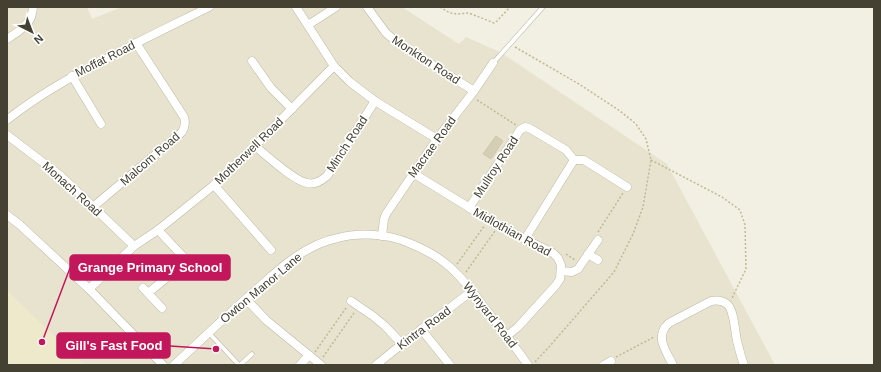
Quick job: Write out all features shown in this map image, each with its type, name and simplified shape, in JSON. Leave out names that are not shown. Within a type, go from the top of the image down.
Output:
[{"type":"street","points":[[7,39],[20,30],[31,18],[33,7]]},
{"type":"street","name":"Moffat Road","points":[[7,120],[21,108],[72,76],[207,7]]},
{"type":"street","points":[[296,7],[334,66],[350,82],[375,101],[437,139]]},
{"type":"street","points":[[308,25],[336,7]]},
{"type":"street","name":"Monkton Road","points":[[366,7],[386,34],[472,93]]},
{"type":"street","name":"Malcom Road","points":[[93,207],[182,132],[185,127],[184,117],[136,43]]},
{"type":"street","points":[[252,60],[271,88],[292,109]]},
{"type":"street","name":"Macrae Road","points":[[382,236],[384,219],[437,139],[493,63]]},
{"type":"street","name":"Motherwell Road","points":[[89,289],[134,246],[158,230],[214,185],[334,66]]},
{"type":"street","points":[[72,76],[101,124]]},
{"type":"street","name":"Minch Road","points":[[255,146],[297,179],[308,184],[315,183],[327,176],[375,101]]},
{"type":"street","name":"Mullroy Road","points":[[470,208],[520,130],[525,127],[566,150],[574,160],[584,160],[626,186]]},
{"type":"street","name":"Monach Road","points":[[7,135],[61,176],[134,246]]},
{"type":"street","points":[[525,239],[574,160]]},
{"type":"street","name":"Midlothian Road","points":[[414,173],[498,226],[553,253],[558,258],[561,265],[561,272]]},
{"type":"street","points":[[214,185],[271,250]]},
{"type":"street","points":[[7,215],[20,224],[89,289],[163,365]]},
{"type":"street","points":[[158,230],[190,264],[146,291],[162,308]]},
{"type":"street","name":"Owton Manor Lane","points":[[174,365],[246,299],[293,259],[316,246],[338,238],[367,235],[400,239],[422,248],[454,266]]},
{"type":"street","points":[[507,336],[518,327],[556,285],[560,279],[561,272],[572,272],[578,269],[597,238]]},
{"type":"street","points":[[588,254],[598,260]]},
{"type":"street","name":"Wynyard Road","points":[[454,266],[528,365]]},
{"type":"street","name":"Kintra Road","points":[[376,365],[472,291]]},
{"type":"street","points":[[246,299],[266,320],[320,364]]},
{"type":"street","points":[[673,365],[661,339],[661,332],[664,327],[711,301],[718,300],[723,301],[732,310],[737,340],[744,365]]},
{"type":"street","points":[[351,301],[385,326],[402,344]]},
{"type":"street","points":[[421,330],[450,365]]},
{"type":"street","points":[[300,365],[310,356]]},
{"type":"lane","points":[[493,63],[543,7]]},
{"type":"lane","points":[[209,332],[239,365],[252,354]]},
{"type":"path","points":[[440,7],[450,13],[469,13],[494,23],[510,7]]},
{"type":"path","points":[[510,44],[579,84],[620,111],[636,124],[646,139],[651,160],[643,207],[633,234],[614,272],[532,365]]},
{"type":"path","points":[[472,93],[515,124],[520,130]]},
{"type":"path","points":[[651,160],[717,194],[740,210],[745,225],[746,269],[728,305]]},
{"type":"path","points":[[597,238],[626,186]]},
{"type":"path","points":[[454,266],[488,220]]},
{"type":"path","points":[[465,274],[498,226]]},
{"type":"path","points":[[566,254],[578,262]]},
{"type":"path","points":[[310,356],[351,301]]},
{"type":"path","points":[[320,364],[359,306]]},
{"type":"path","points":[[608,363],[654,337],[661,339]]},
{"type":"shaded area","points":[[7,7],[87,7],[92,19],[122,7],[403,7],[459,44],[466,37],[500,52],[667,164],[775,365],[84,365],[7,291]]},
{"type":"shaded area","points":[[7,291],[41,323],[84,365],[7,365]]},
{"type":"building","points":[[496,136],[503,141],[491,159],[483,154]]},
{"type":"place","name":"Grange Primary School","points":[[42,342]]},
{"type":"place","name":"Gill's Fast Food","points":[[216,349]]}]
